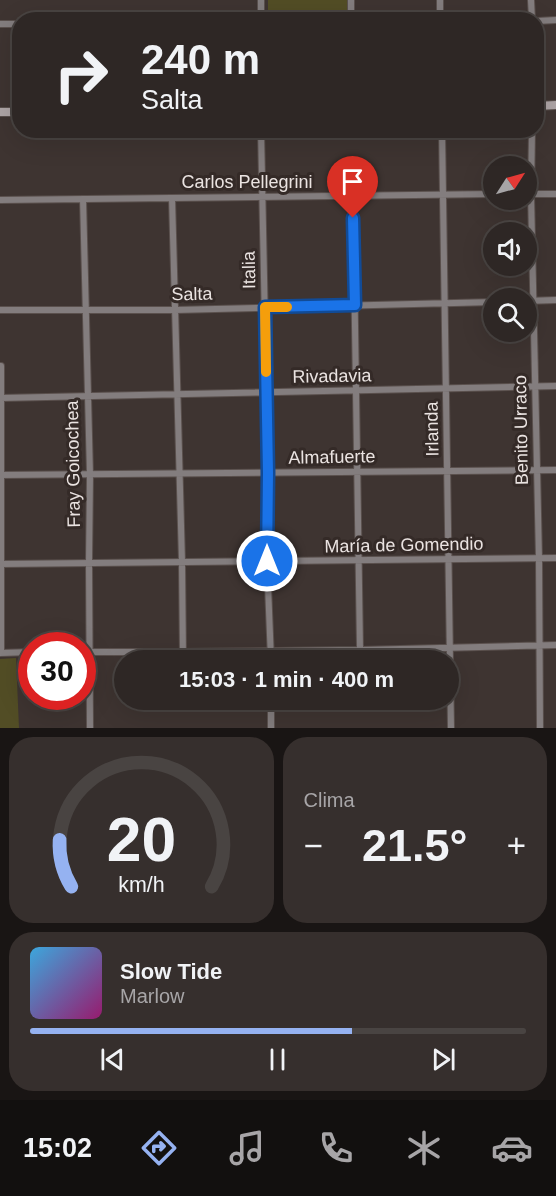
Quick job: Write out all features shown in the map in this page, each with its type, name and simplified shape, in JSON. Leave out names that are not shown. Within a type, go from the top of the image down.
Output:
[{"type":"street","name":"Italia","points":[[261,138],[268,473],[267,561],[271,650]]},
{"type":"street","name":"Irlanda","points":[[442,138],[451,728]]},
{"type":"street","name":"Benito Urraco","points":[[531,156],[532,138]]},
{"type":"street","points":[[537,194],[556,194]]},
{"type":"street","name":"Carlos Pellegrini","points":[[0,200],[483,195]]},
{"type":"street","points":[[353,196],[360,650],[556,645]]},
{"type":"street","points":[[172,198],[183,650]]},
{"type":"street","name":"Fray Goicochea","points":[[83,199],[90,475],[87,632]]},
{"type":"street","name":"Benito Urraco","points":[[530,210],[533,288]]},
{"type":"street","points":[[537,301],[556,300]]},
{"type":"street","name":"Salta","points":[[0,310],[175,310],[483,302]]},
{"type":"street","name":"Benito Urraco","points":[[534,342],[540,728]]},
{"type":"street","points":[[1,366],[0,653],[18,652]]},
{"type":"street","name":"Rivadavia","points":[[1,398],[556,386]]},
{"type":"street","name":"Almafuerte","points":[[0,475],[556,470]]},
{"type":"street","name":"María de Gomendio","points":[[0,564],[556,558]]},
{"type":"street","points":[[96,652],[114,652]]},
{"type":"street","name":"Fray Goicochea","points":[[89,710],[90,728]]},
{"type":"street","points":[[271,710],[271,728]]},
{"type":"shaded area","points":[[268,0],[347,0],[347,12],[268,12]]},
{"type":"shaded area","points":[[16,658],[19,728],[0,728],[0,659]]},
{"type":"slow traffic","points":[[266,372],[265,307],[287,307]]},
{"type":"route","points":[[267,561],[265,307],[355,305],[353,218]]}]
